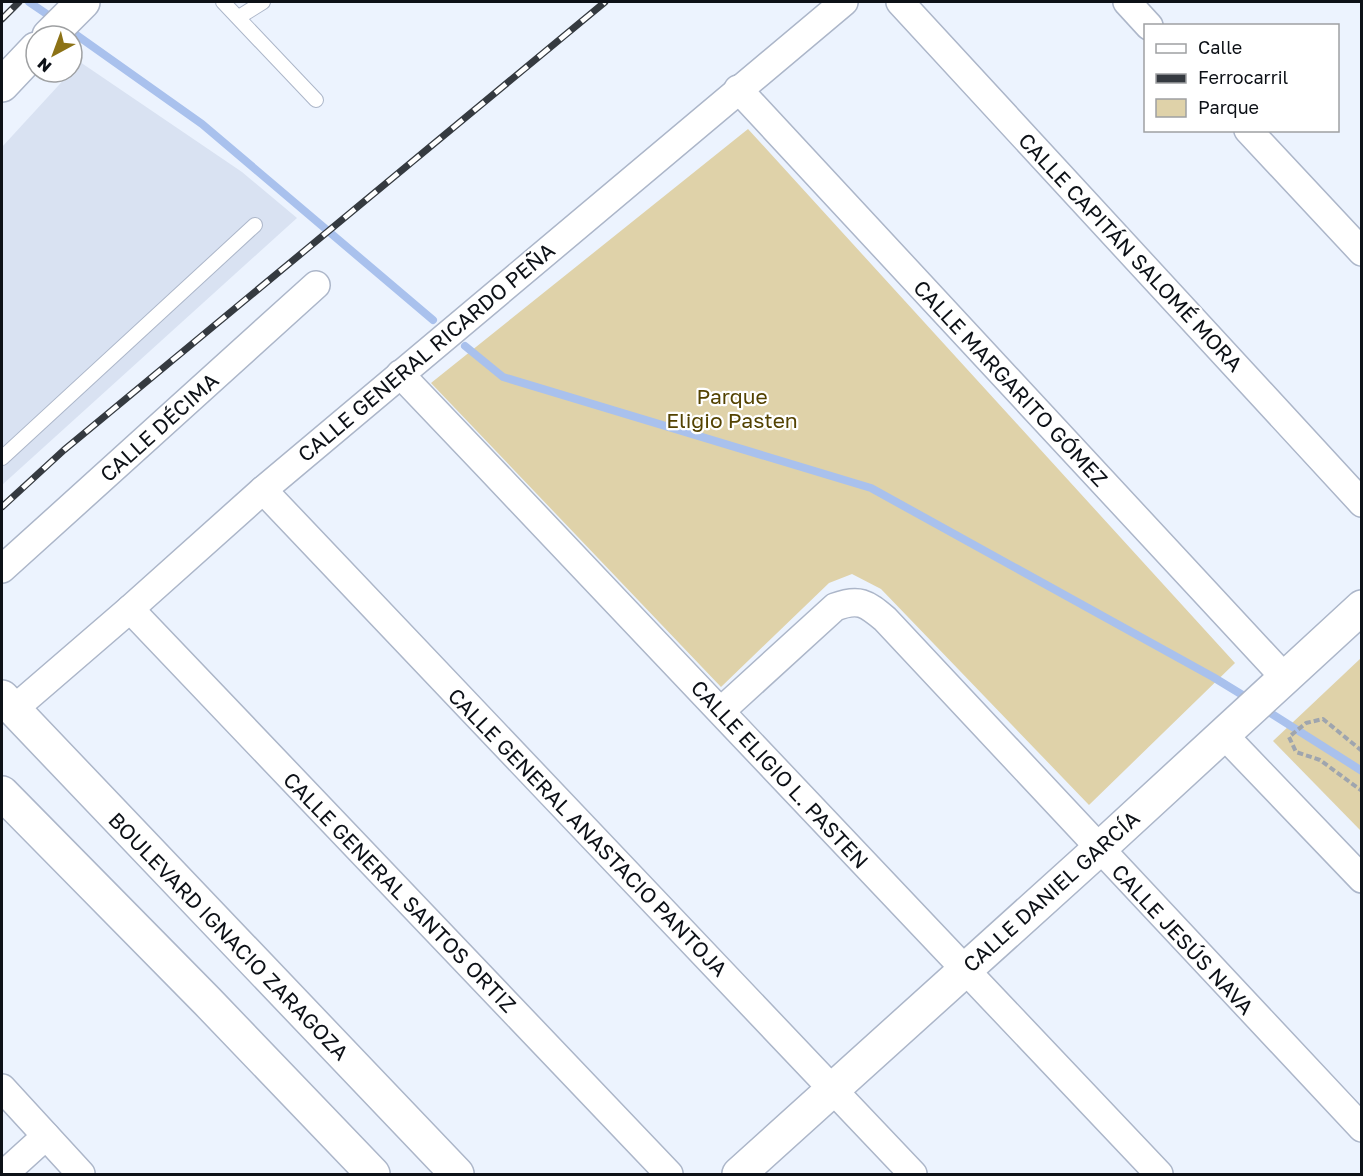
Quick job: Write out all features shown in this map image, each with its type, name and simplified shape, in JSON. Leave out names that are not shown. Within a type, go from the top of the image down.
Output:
[{"type":"main road","points":[[61,24],[77,7]]},
{"type":"main road","points":[[2,85],[24,62]]},
{"type":"main road","name":"CALLE DANIEL GARCÍA","points":[[739,1174],[1099,849],[1362,607]]},
{"type":"main road","name":"BOULEVARD IGNACIO ZARAGOZA","points":[[6,710],[67,766],[457,1174]]},
{"type":"main road","points":[[2,793],[373,1174]]},
{"type":"street","name":"CALLE GENERAL RICARDO PEÑA","points":[[6,710],[130,609],[263,490],[738,88],[844,2]]},
{"type":"street","name":"CALLE CAPITÁN SALOMÉ MORA","points":[[900,2],[1362,503]]},
{"type":"street","points":[[1127,2],[1147,24]]},
{"type":"street","name":"CALLE MARGARITO GÓMEZ","points":[[738,88],[1277,686]]},
{"type":"street","points":[[1250,132],[1362,252]]},
{"type":"street","name":"CALLE DÉCIMA","points":[[2,569],[316,285]]},
{"type":"street","name":"CALLE ELIGIO L. PASTEN","points":[[400,374],[1159,1174]]},
{"type":"street","name":"CALLE GENERAL ANASTACIO PANTOJA","points":[[263,490],[913,1174]]},
{"type":"street","name":"CALLE JESÚS NAVA","points":[[721,711],[836,607],[852,600],[870,606],[885,619],[1362,1128]]},
{"type":"street","name":"CALLE GENERAL SANTOS ORTIZ","points":[[130,609],[669,1174]]},
{"type":"street","points":[[1233,725],[1362,879]]},
{"type":"street","points":[[2,1088],[81,1174]]},
{"type":"street","points":[[4,1174],[46,1136]]},
{"type":"lane","points":[[223,2],[316,100]]},
{"type":"lane","points":[[239,17],[263,2]]},
{"type":"lane","points":[[2,458],[255,225]]},
{"type":"path","points":[[1362,751],[1323,719],[1306,723],[1289,737],[1296,752],[1320,760],[1362,791]]},
{"type":"shaded area","points":[[84,65],[242,172],[297,218],[2,485],[2,147],[60,84],[84,84]]},
{"type":"green space","name":"Parque Eligio Pasten","points":[[748,129],[1235,663],[1089,805],[881,589],[852,574],[829,583],[721,687],[431,383]]},
{"type":"green space","points":[[1361,658],[1361,831],[1273,741]]},
{"type":"waterway","points":[[29,2],[54,19]]},
{"type":"waterway","points":[[84,40],[202,124],[433,320]]},
{"type":"waterway","points":[[465,346],[503,377],[871,488],[1249,699]]},
{"type":"waterway","points":[[1264,709],[1362,771]]},
{"type":"railway","points":[[2,19],[19,2]]},
{"type":"railway","points":[[2,507],[64,450],[605,2]]}]
